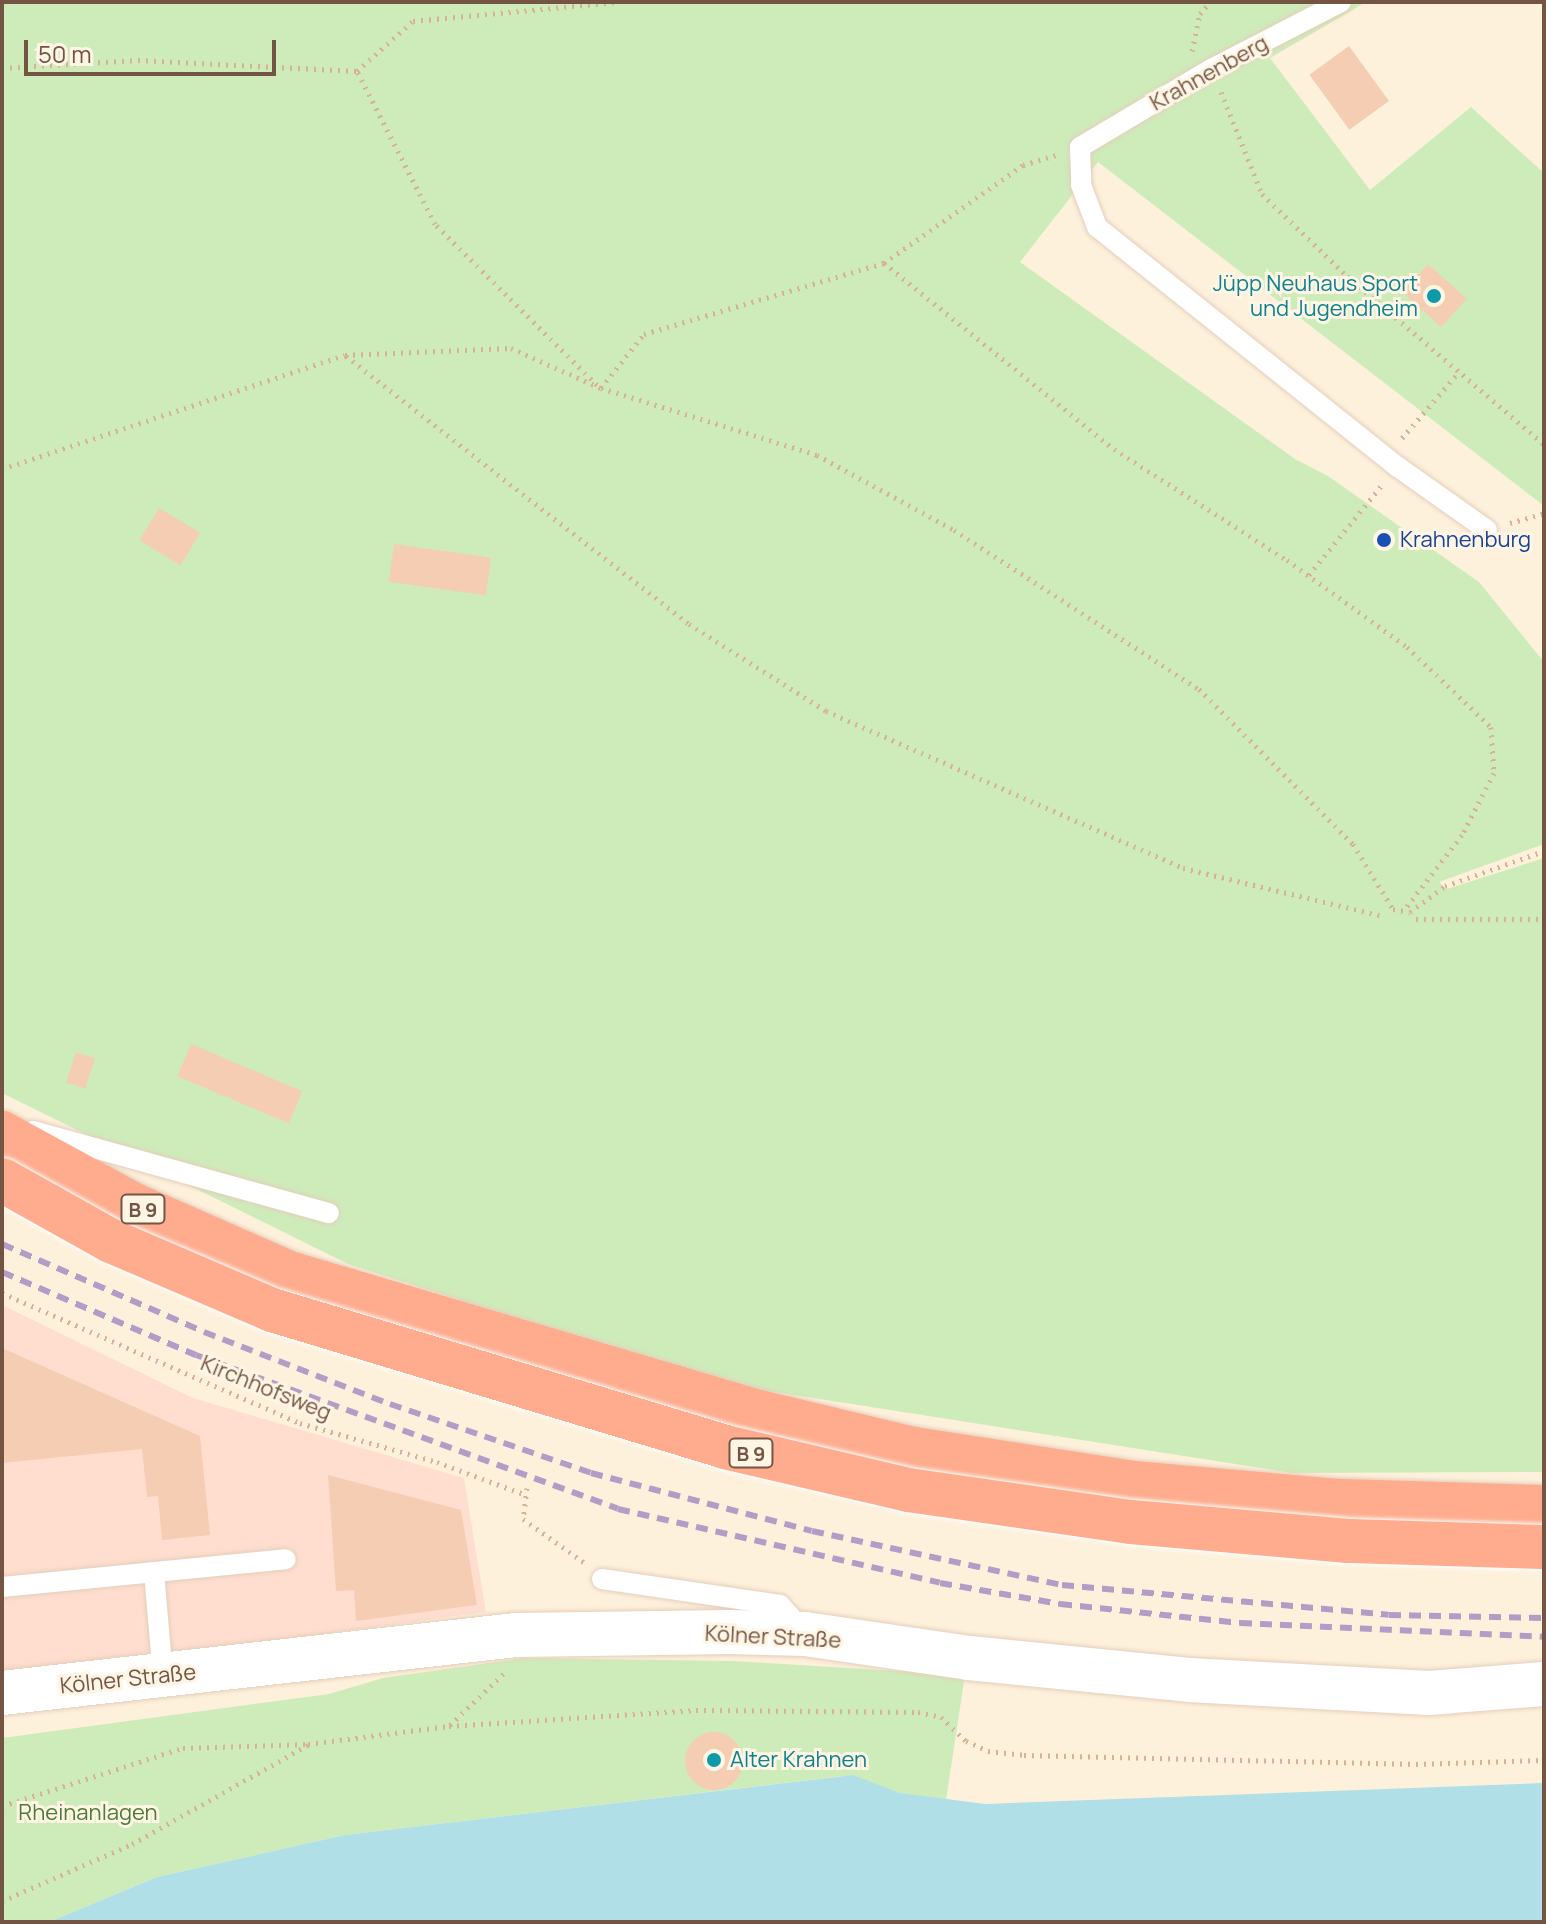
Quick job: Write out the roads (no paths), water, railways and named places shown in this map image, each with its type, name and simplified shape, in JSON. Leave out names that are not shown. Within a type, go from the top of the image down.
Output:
[{"type":"highway","name":"B 9","points":[[2,1133],[134,1205],[289,1273],[747,1409],[914,1449],[1133,1483],[1340,1501],[1544,1507]]},
{"type":"highway","name":"B 9","points":[[2,1180],[111,1241],[272,1310],[725,1447],[908,1490],[1162,1525],[1348,1541],[1544,1547]]},
{"type":"street","name":"Kölner Straße","points":[[2,1693],[516,1635],[805,1634],[969,1658],[1189,1680],[1429,1693],[1544,1684]]},
{"type":"lane","name":"Krahnenberg","points":[[1341,2],[1207,71],[1080,147],[1081,185],[1097,227],[1385,456],[1487,530]]},
{"type":"lane","points":[[2,1123],[329,1213]]},
{"type":"lane","points":[[2,1587],[286,1559]]},
{"type":"lane","points":[[154,1572],[163,1676]]},
{"type":"lane","points":[[602,1579],[780,1605],[805,1634]]},
{"type":"water","points":[[853,1775],[900,1793],[985,1804],[1544,1783],[1544,1922],[49,1922],[157,1877],[345,1835]]},
{"type":"railway","points":[[2,1244],[204,1332],[390,1404],[591,1473],[812,1531],[1062,1585],[1389,1615],[1544,1618]]},
{"type":"railway","points":[[2,1272],[196,1355],[618,1509],[940,1583],[1060,1604],[1240,1623],[1544,1637]]},
{"type":"place","name":"Jüpp Neuhaus Sport und Jugendheim","points":[[1434,296]]},
{"type":"place","name":"Krahnenburg","points":[[1384,540]]},
{"type":"place","name":"Alter Krahnen","points":[[714,1760]]},
{"type":"park label","name":"Rheinanlagen","points":[[88,1813]]}]
